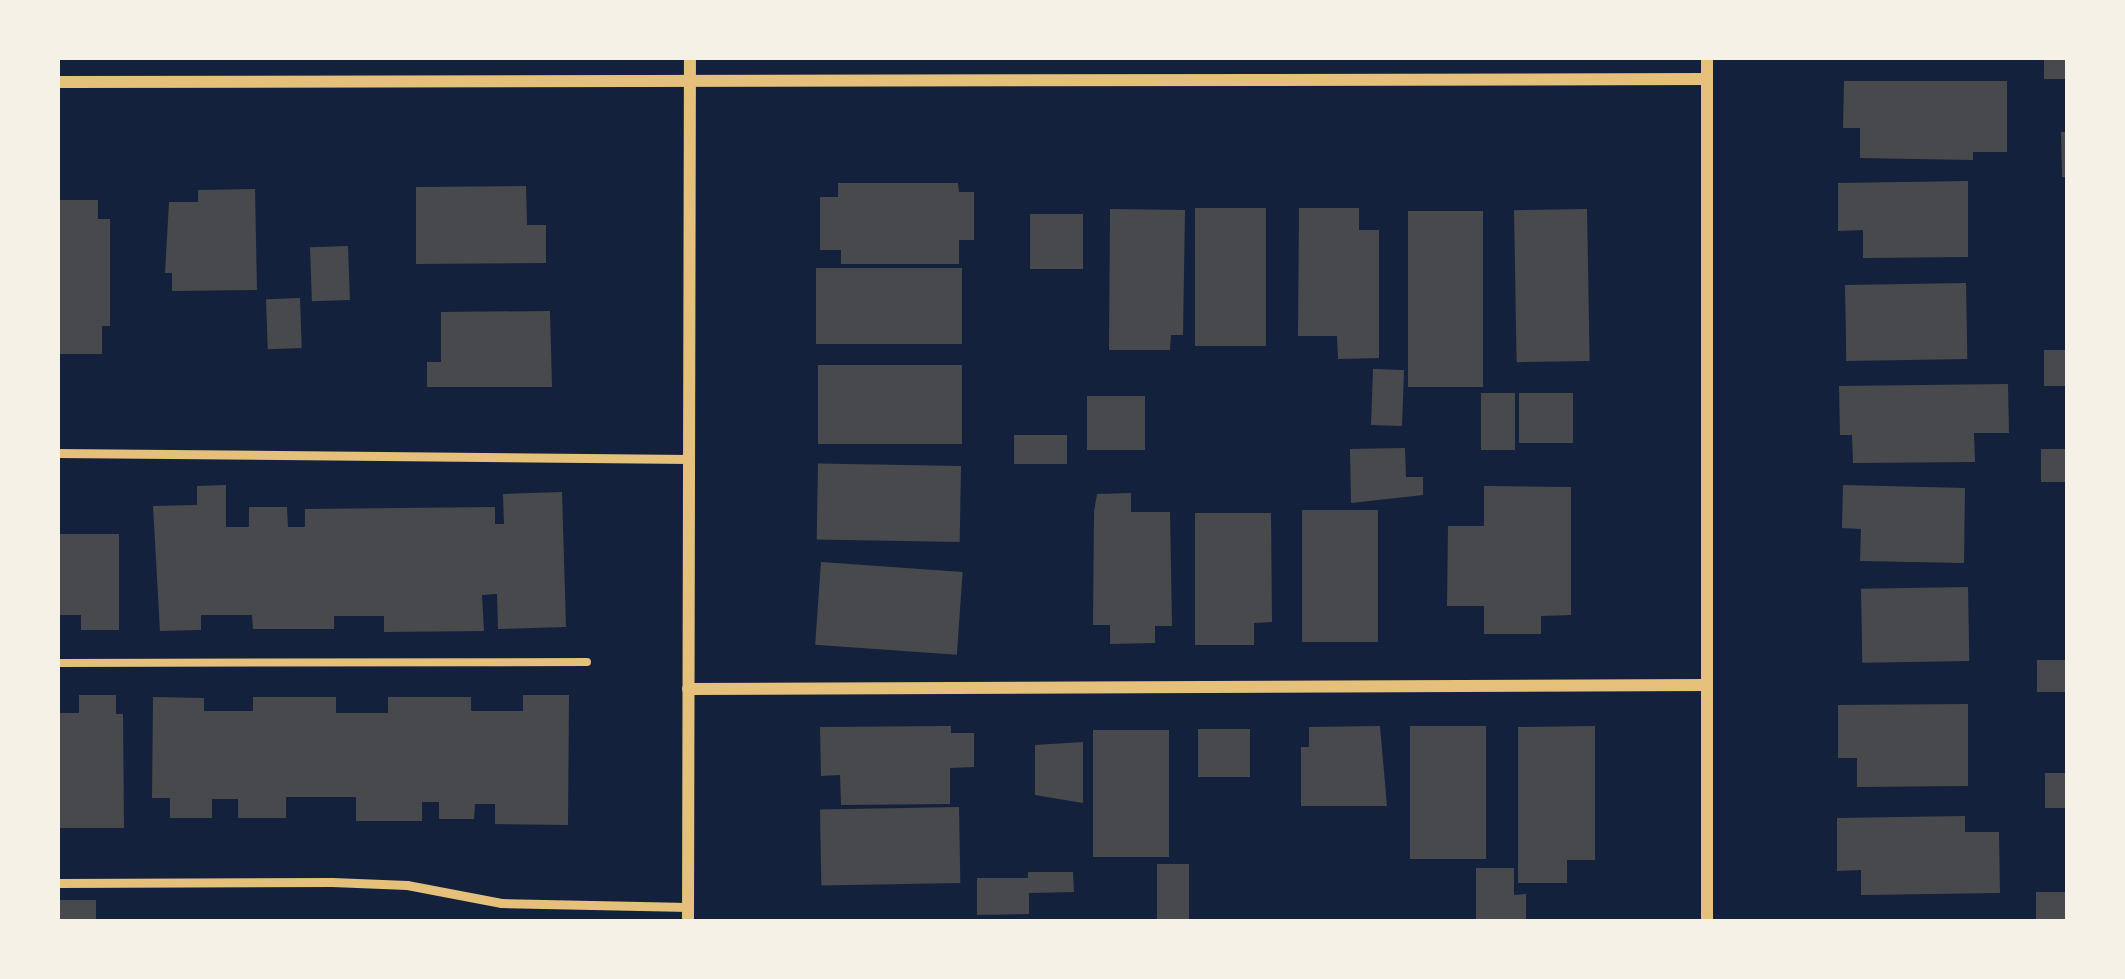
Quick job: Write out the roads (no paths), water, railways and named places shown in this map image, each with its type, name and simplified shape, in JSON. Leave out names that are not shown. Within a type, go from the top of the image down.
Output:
[{"type":"street","points":[[688,922],[690,57]]},
{"type":"street","points":[[1707,57],[1707,922]]},
{"type":"street","points":[[57,82],[1707,79]]},
{"type":"street","points":[[688,689],[1707,685]]},
{"type":"lane","points":[[57,453],[689,459]]},
{"type":"lane","points":[[57,883],[407,885],[501,903],[688,907]]}]
